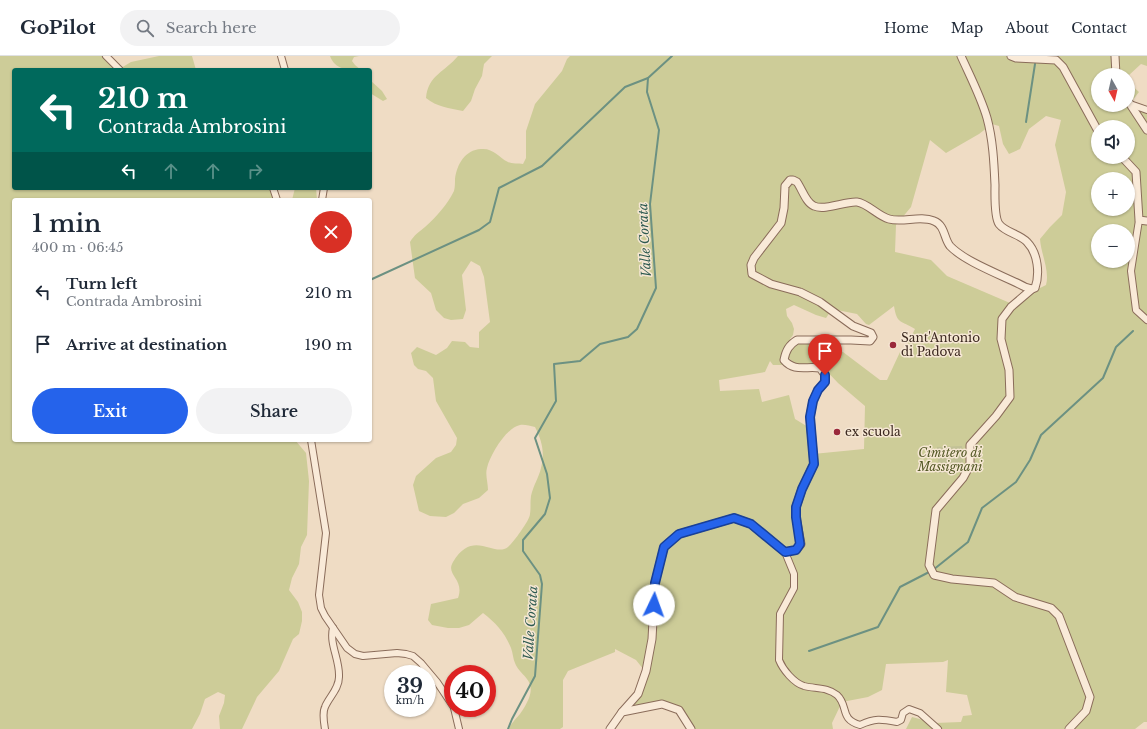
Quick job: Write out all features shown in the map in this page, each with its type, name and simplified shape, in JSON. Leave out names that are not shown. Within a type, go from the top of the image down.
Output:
[{"type":"street","points":[[106,56],[118,68]]},
{"type":"street","points":[[282,56],[285,68]]},
{"type":"street","points":[[961,56],[983,106],[987,119],[994,158],[996,214],[999,224],[1007,231],[1027,242],[1034,254],[1038,279],[1035,288],[1011,306],[1002,319],[1001,339],[1009,370],[1010,397],[996,416],[970,445],[970,465],[963,478],[936,510],[930,567],[934,575],[952,579],[994,584],[1015,596],[1051,608],[1059,616],[1090,696],[1086,711],[1069,729]]},
{"type":"street","points":[[1011,56],[1016,58],[1056,60],[1063,67],[1092,120]]},
{"type":"street","points":[[1115,56],[1116,68]]},
{"type":"street","points":[[1135,105],[1147,110]]},
{"type":"street","points":[[1135,111],[1147,130]]},
{"type":"street","points":[[1129,164],[1136,172],[1139,220],[1131,270],[1136,310],[1147,320]]},
{"type":"street","points":[[785,552],[796,550],[800,544],[796,507],[802,489],[814,464],[810,417],[813,401],[818,390],[825,382],[825,375],[820,368],[799,368],[790,366],[784,360],[785,353],[790,345],[797,340],[870,341],[873,337],[871,333],[853,326],[820,302],[800,292],[771,284],[752,274],[751,265],[754,258],[781,223],[786,182],[793,180],[797,182],[810,203],[815,207],[857,202],[864,204],[883,217],[891,220],[928,219],[936,222],[941,226],[949,244],[963,256],[1032,289]]},
{"type":"street","points":[[1139,220],[1147,221]]},
{"type":"street","points":[[311,442],[326,533],[320,586],[320,602],[325,616],[347,648],[355,654],[363,656],[397,653],[413,656],[437,682],[444,693]]},
{"type":"street","points":[[610,729],[622,712],[638,694],[646,671],[652,639],[655,583],[664,547],[679,534],[734,518],[751,524],[785,552],[794,574],[794,588],[780,614],[779,660],[782,667],[800,684],[828,691],[836,695],[839,698],[848,720],[853,724],[860,725],[870,720],[880,718],[897,722],[901,720],[903,713],[910,709],[920,713],[938,729]]},
{"type":"street","points":[[325,729],[324,708],[337,687],[339,678],[339,665],[331,636],[333,628]]},
{"type":"street","points":[[622,712],[662,704],[679,710],[691,729]]},
{"type":"street","points":[[456,717],[459,729]]},
{"type":"green space","points":[[0,56],[108,56],[111,67],[121,68],[12,68],[12,190],[271,190],[276,198],[12,198],[12,442],[297,442],[306,453],[309,481],[307,535],[301,547],[299,564],[292,578],[289,590],[298,602],[302,612],[302,621],[299,634],[293,639],[279,671],[257,697],[242,729],[220,729],[219,716],[224,703],[225,695],[218,692],[205,699],[200,714],[192,729],[0,729]]},
{"type":"green space","points":[[159,56],[192,56],[195,68],[121,68],[131,62]]},
{"type":"green space","points":[[330,56],[359,56],[354,57],[352,61],[359,68],[342,68],[332,61]]},
{"type":"green space","points":[[458,56],[492,56],[484,64],[482,76],[471,101],[463,111],[439,105],[426,98],[427,90],[430,84],[438,74]]},
{"type":"green space","points":[[570,56],[1147,56],[1147,66],[1141,64],[1135,70],[1135,68],[1091,68],[1091,112],[1135,112],[1135,104],[1140,110],[1147,114],[1147,722],[1144,722],[1135,729],[906,729],[912,717],[935,723],[961,722],[963,716],[972,715],[967,695],[946,692],[948,660],[943,662],[886,664],[882,690],[868,697],[842,702],[832,723],[833,729],[692,729],[682,710],[666,701],[651,705],[634,705],[641,685],[648,675],[636,660],[615,649],[615,652],[568,671],[563,680],[563,727],[560,729],[509,729],[527,702],[531,692],[529,682],[517,667],[509,643],[503,633],[483,613],[469,625],[459,628],[448,628],[432,625],[428,620],[431,604],[458,598],[459,586],[451,570],[451,566],[461,552],[468,547],[476,545],[496,549],[508,547],[524,526],[529,517],[531,496],[541,468],[543,457],[542,447],[535,427],[522,425],[515,427],[504,436],[491,456],[486,470],[488,490],[479,498],[463,504],[454,513],[446,517],[430,516],[419,511],[413,485],[416,476],[436,458],[451,452],[456,445],[457,438],[436,401],[433,378],[426,371],[418,369],[414,365],[411,353],[417,347],[436,355],[447,348],[452,341],[465,342],[470,347],[479,348],[479,332],[490,322],[484,277],[480,266],[471,261],[462,275],[466,310],[463,319],[451,320],[444,318],[436,310],[431,293],[415,278],[410,242],[415,235],[437,215],[448,201],[454,191],[456,173],[460,163],[470,152],[485,149],[496,153],[508,162],[523,164],[526,158],[526,131],[535,104],[562,71],[567,59]],"holes":[[[1046,116],[1061,120],[1055,145],[1066,192],[1062,215],[1040,239],[1047,274],[1046,285],[1010,303],[947,276],[931,260],[895,252],[896,225],[911,207],[930,140],[946,153],[979,134],[992,124],[999,126],[1003,144],[1009,154],[1020,149],[1029,129]],[[794,305],[826,318],[832,309],[857,314],[866,324],[869,325],[894,306],[898,319],[915,329],[903,353],[900,352],[887,380],[880,380],[843,352],[820,342],[790,339],[793,335],[794,329],[787,316],[786,309]],[[788,357],[795,364],[820,364],[838,383],[865,406],[864,449],[813,454],[813,430],[795,419],[789,395],[762,402],[759,389],[720,391],[719,380],[765,372],[770,361],[773,365],[783,365]]]},
{"type":"green space","points":[[372,82],[382,91],[387,99],[383,101],[372,94]]},
{"type":"green space","points":[[1135,88],[1139,92],[1135,97]]},
{"type":"green space","points":[[294,190],[316,190],[317,198],[292,198]]},
{"type":"green space","name":"Cimitero di Massignani","points":[[962,446],[964,472],[939,473],[937,447]]},
{"type":"waterway","name":"Valle Corata","points":[[508,729],[535,676],[542,584],[540,575],[523,551],[523,540],[545,514],[550,498],[547,474],[535,438],[556,401],[554,364],[580,361],[600,344],[628,337],[637,329],[656,288],[650,204],[659,130],[647,92],[648,78],[672,56]]},
{"type":"waterway","points":[[1026,122],[1035,64]]},
{"type":"waterway","points":[[372,279],[479,230],[490,222],[499,188],[542,166],[625,87],[648,78]]},
{"type":"waterway","points":[[809,651],[878,627],[900,587],[933,570],[968,542],[982,508],[1016,482],[1030,460],[1041,435],[1103,378],[1116,347],[1133,331]]},
{"type":"place","name":"Sant'Antonio di Padova","points":[[893,345]]},
{"type":"place","name":"ex scuola","points":[[837,432]]},
{"type":"route","points":[[654,605],[655,583],[664,547],[679,534],[734,518],[751,524],[785,552],[796,550],[800,544],[796,507],[802,489],[814,464],[810,417],[813,401],[818,390],[825,382],[825,375]]}]
